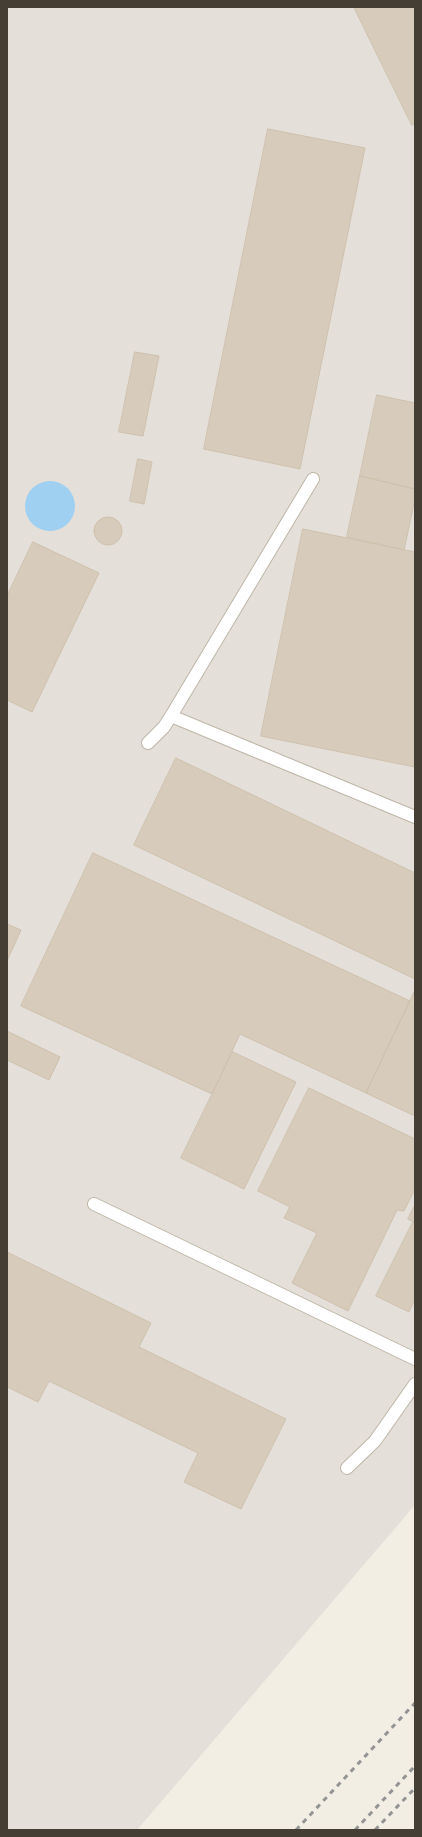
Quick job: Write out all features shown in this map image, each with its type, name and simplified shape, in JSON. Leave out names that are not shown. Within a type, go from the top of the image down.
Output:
[{"type":"lane","points":[[148,744],[164,727],[171,716],[313,479]]},
{"type":"lane","points":[[171,716],[415,817]]},
{"type":"lane","points":[[94,1204],[415,1359]]},
{"type":"lane","points":[[347,1468],[375,1441],[415,1384]]},
{"type":"shaded area","points":[[7,7],[415,7],[415,1505],[137,1830],[7,1830]]},
{"type":"water","points":[[50,481],[59,483],[70,492],[75,506],[73,515],[64,526],[50,531],[41,529],[30,520],[25,506],[27,497],[36,486]]},
{"type":"building","points":[[354,7],[415,7],[415,124],[412,125]]},
{"type":"building","points":[[268,129],[365,148],[300,469],[204,449]]},
{"type":"building","points":[[135,352],[159,356],[143,436],[119,432]]},
{"type":"building","points":[[377,395],[415,403],[415,489],[360,476]]},
{"type":"building","points":[[138,459],[152,462],[144,504],[130,501]]},
{"type":"building","points":[[360,476],[415,489],[415,499],[404,550],[347,537]]},
{"type":"building","points":[[108,517],[114,518],[118,521],[121,525],[121,537],[118,541],[114,544],[108,545],[102,544],[98,541],[95,537],[94,531],[95,525],[98,521],[102,518]]},
{"type":"building","points":[[303,529],[415,552],[415,767],[261,736]]},
{"type":"building","points":[[33,542],[99,573],[32,712],[7,700],[7,596]]},
{"type":"building","points":[[176,758],[415,873],[415,979],[134,845]]},
{"type":"building","points":[[93,853],[410,1001],[366,1093],[240,1034],[212,1094],[21,1006]]},
{"type":"building","points":[[7,924],[21,930],[7,961]]},
{"type":"building","points":[[415,990],[415,1116],[366,1093]]},
{"type":"building","points":[[7,1031],[60,1057],[49,1080],[7,1060]]},
{"type":"building","points":[[233,1052],[296,1082],[244,1189],[181,1158]]},
{"type":"building","points":[[309,1088],[415,1139],[415,1189],[404,1211],[397,1210],[348,1311],[292,1283],[317,1233],[284,1218],[290,1207],[258,1191]]},
{"type":"building","points":[[415,1205],[415,1223],[408,1219]]},
{"type":"building","points":[[413,1222],[415,1223],[415,1299],[409,1312],[376,1296]]},
{"type":"building","points":[[7,1252],[151,1323],[139,1347],[286,1419],[241,1509],[184,1482],[198,1453],[49,1381],[38,1402],[7,1387]]},
{"type":"railway","points":[[296,1830],[415,1703]]},
{"type":"railway","points":[[355,1830],[415,1766]]},
{"type":"railway","points":[[375,1830],[415,1788]]}]
